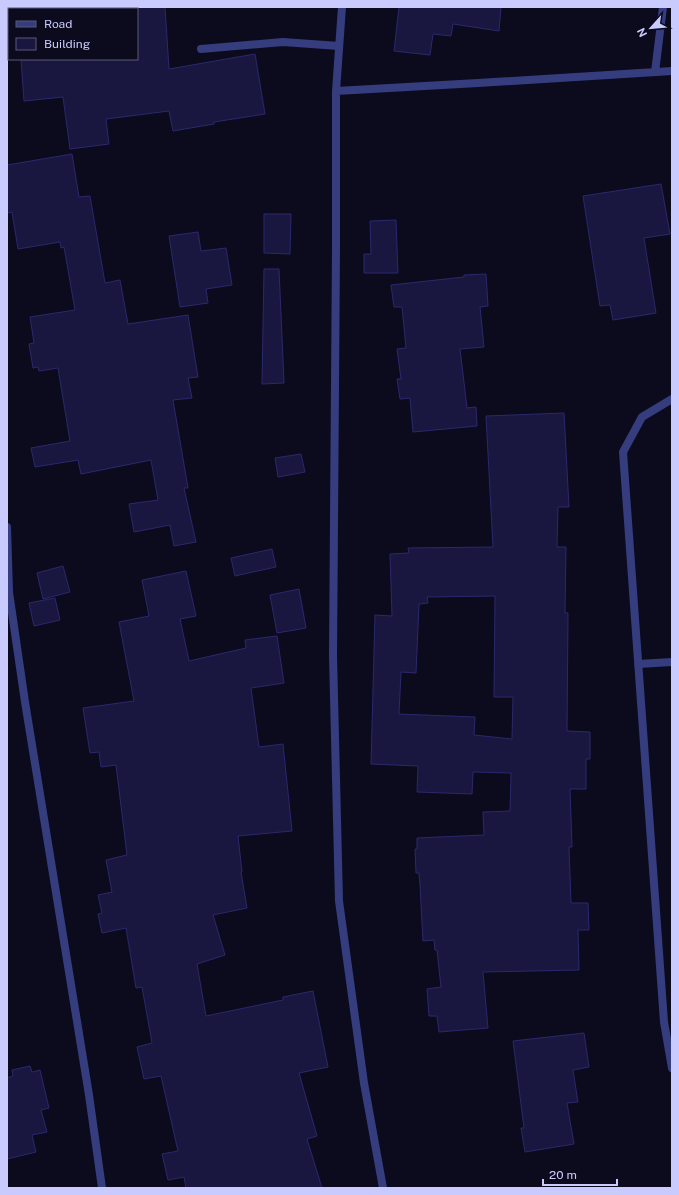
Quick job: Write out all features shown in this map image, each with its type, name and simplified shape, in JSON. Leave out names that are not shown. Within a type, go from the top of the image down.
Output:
[{"type":"street","points":[[342,7],[336,91],[333,656],[339,901],[364,1082],[383,1188]]},
{"type":"street","points":[[655,72],[663,7]]},
{"type":"street","points":[[201,49],[283,42],[339,46]]},
{"type":"street","points":[[336,91],[672,71]]},
{"type":"street","points":[[672,399],[642,417],[623,452],[664,1022],[672,1068]]},
{"type":"street","points":[[7,526],[8,592],[89,1095],[102,1188]]},
{"type":"street","points":[[638,664],[672,662]]},
{"type":"building","points":[[165,7],[169,69],[255,54],[265,114],[214,122],[214,124],[173,131],[169,111],[106,119],[109,144],[70,149],[63,97],[24,101],[21,60],[138,60],[137,8]]},
{"type":"building","points":[[399,7],[501,7],[499,31],[453,24],[451,36],[433,34],[430,55],[394,51]]},
{"type":"building","points":[[72,154],[79,197],[90,196],[105,283],[120,280],[128,324],[188,315],[198,377],[188,378],[192,398],[173,400],[188,488],[184,488],[196,542],[174,546],[170,525],[134,532],[129,504],[158,500],[151,460],[81,474],[78,460],[35,467],[31,448],[70,441],[58,368],[39,371],[38,367],[33,368],[29,344],[34,343],[30,317],[75,310],[64,247],[61,248],[60,242],[18,249],[12,212],[7,213],[7,165]]},
{"type":"building","points":[[661,184],[670,234],[644,238],[656,313],[613,320],[610,305],[600,306],[583,196]]},
{"type":"building","points":[[264,214],[291,214],[290,254],[264,253]]},
{"type":"building","points":[[396,220],[398,273],[364,273],[364,254],[371,254],[370,221]]},
{"type":"building","points":[[198,232],[201,251],[226,248],[232,285],[206,289],[208,303],[180,307],[169,236]]},
{"type":"building","points":[[264,269],[279,269],[284,383],[262,384]]},
{"type":"building","points":[[486,274],[488,306],[480,307],[484,347],[460,349],[467,408],[476,407],[477,426],[413,432],[410,398],[400,399],[397,379],[401,379],[397,349],[406,348],[402,307],[394,307],[391,285],[464,277],[464,275]]},
{"type":"building","points":[[564,413],[569,507],[558,507],[557,547],[566,547],[565,613],[568,613],[567,731],[590,732],[590,759],[586,759],[586,789],[570,789],[572,847],[569,847],[571,903],[588,903],[589,930],[578,930],[579,970],[483,972],[488,1028],[439,1032],[437,1016],[429,1016],[427,989],[441,987],[437,950],[435,950],[434,940],[423,941],[419,873],[416,873],[415,849],[417,849],[417,838],[484,835],[483,812],[510,811],[511,773],[473,772],[472,794],[417,792],[418,766],[371,764],[375,615],[392,616],[390,554],[409,553],[408,548],[493,547],[486,416]],"holes":[[[495,596],[494,697],[513,697],[512,739],[474,735],[475,717],[399,714],[401,672],[416,673],[419,604],[428,603],[427,597]]]},
{"type":"building","points":[[301,454],[305,472],[278,477],[275,458]]},
{"type":"building","points":[[272,549],[276,567],[235,576],[231,558]]},
{"type":"building","points":[[63,566],[70,592],[43,599],[37,573]]},
{"type":"building","points":[[186,571],[196,616],[180,619],[189,661],[246,648],[245,640],[277,636],[284,683],[251,688],[259,747],[283,744],[292,831],[238,836],[241,872],[247,908],[213,915],[225,955],[197,964],[206,1016],[283,1000],[283,997],[313,991],[328,1067],[299,1073],[317,1136],[307,1139],[322,1188],[186,1188],[184,1177],[168,1180],[162,1154],[178,1151],[161,1076],[144,1079],[137,1047],[152,1043],[142,987],[136,988],[126,928],[102,933],[98,914],[102,913],[98,895],[112,892],[106,860],[127,855],[116,765],[101,767],[99,752],[90,753],[83,708],[134,701],[119,622],[149,616],[142,580]]},
{"type":"building","points":[[299,589],[306,628],[277,633],[270,595]]},
{"type":"building","points":[[55,598],[60,620],[34,626],[29,603]]},
{"type":"building","points":[[584,1033],[589,1067],[573,1070],[578,1102],[567,1103],[574,1144],[525,1152],[521,1128],[524,1128],[513,1041]]},
{"type":"building","points":[[30,1066],[32,1072],[40,1070],[49,1108],[41,1110],[47,1132],[32,1135],[36,1152],[7,1159],[7,1078],[13,1076],[12,1070]]}]
